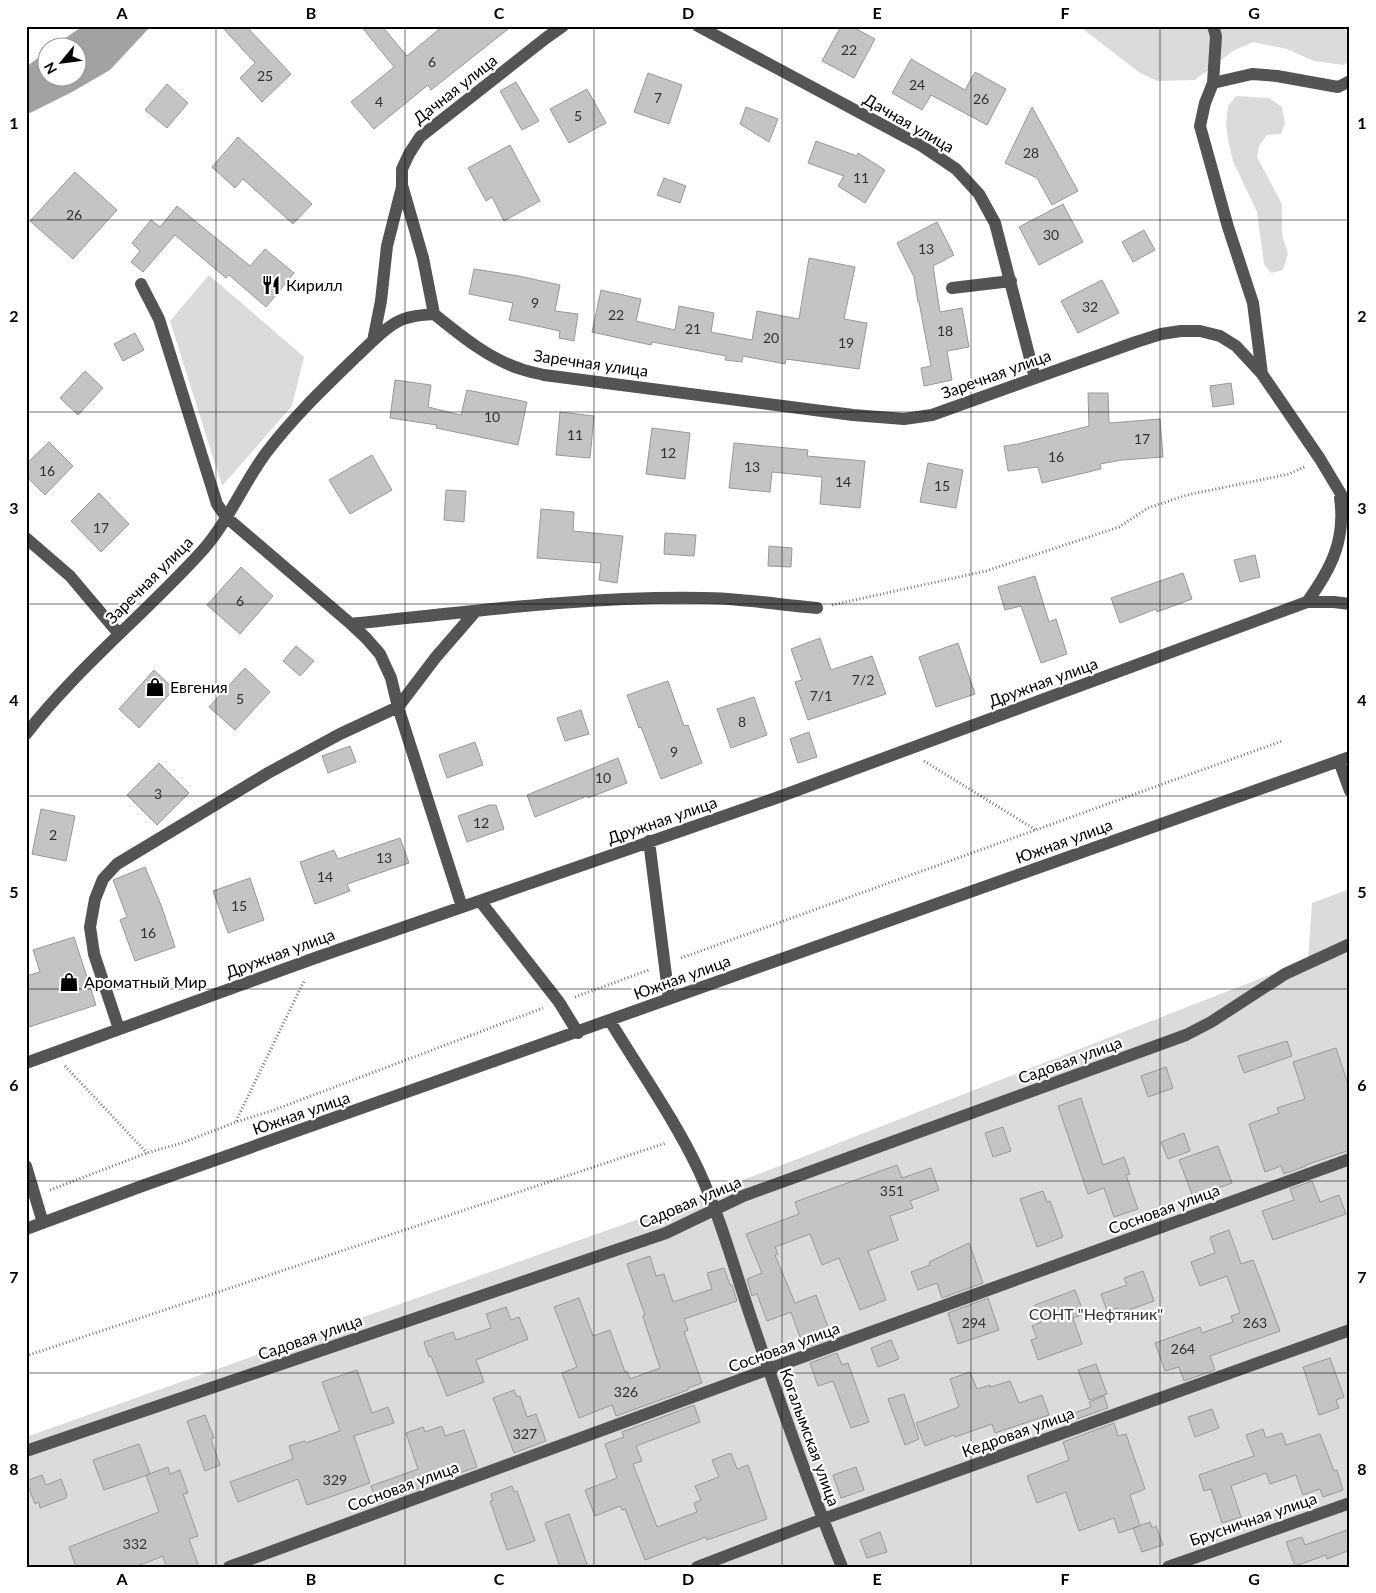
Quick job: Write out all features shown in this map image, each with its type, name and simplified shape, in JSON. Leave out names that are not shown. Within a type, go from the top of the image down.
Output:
[{"type":"street","name":"Дачная улица","points":[[434,314],[423,258],[402,185],[402,169],[420,137],[563,26]]},
{"type":"street","name":"Дачная улица","points":[[698,26],[922,146],[956,169],[979,194],[996,223],[1035,378]]},
{"type":"street","points":[[1213,26],[1216,36],[1213,83],[1205,103],[1200,126],[1228,227],[1253,303],[1262,374]]},
{"type":"street","points":[[1213,83],[1252,74],[1277,76],[1338,87],[1350,81]]},
{"type":"street","points":[[373,341],[381,301],[387,246],[402,185]]},
{"type":"street","points":[[952,288],[1011,282]]},
{"type":"street","points":[[141,284],[159,319],[218,504],[226,517],[351,624],[380,654],[391,678],[398,708],[462,906]]},
{"type":"street","name":"Заречная улица","points":[[26,734],[60,694],[175,581],[205,548],[266,453],[306,407],[373,341],[388,328],[407,318],[434,314],[496,358],[520,369],[536,373],[861,416],[904,419],[932,415],[1136,342],[1181,331],[1200,331],[1220,336],[1236,346],[1262,374],[1320,459],[1350,510]]},
{"type":"street","points":[[1307,602],[1329,569],[1337,550],[1342,528],[1338,488]]},
{"type":"street","points":[[26,538],[70,576],[119,634]]},
{"type":"street","points":[[351,624],[516,607],[658,598],[705,598],[817,608]]},
{"type":"street","name":"Дружная улица","points":[[26,1063],[462,906],[776,798],[1307,602],[1350,604]]},
{"type":"street","points":[[119,1029],[94,954],[90,927],[95,899],[103,879],[117,864],[268,772],[340,734],[398,708],[436,657],[476,612]]},
{"type":"street","points":[[1345,759],[1350,791]]},
{"type":"street","name":"Южная улица","points":[[26,1229],[1345,759]]},
{"type":"street","points":[[649,841],[669,999]]},
{"type":"street","points":[[480,901],[559,1002],[578,1033]]},
{"type":"street","name":"Садовая улица","points":[[26,1451],[666,1232],[743,1196],[1186,1035],[1211,1022],[1285,974],[1350,944]]},
{"type":"street","name":"Когалымская улица","points":[[610,1021],[681,1138],[699,1172],[823,1519],[842,1567]]},
{"type":"street","name":"Сосновая улица","points":[[229,1567],[1350,1159]]},
{"type":"street","points":[[26,1166],[30,1196],[43,1223]]},
{"type":"street","name":"Кедровая улица","points":[[697,1567],[823,1519],[1350,1330]]},
{"type":"street","name":"Брусничная улица","points":[[1168,1567],[1350,1503]]},
{"type":"path","points":[[817,608],[986,571],[1119,527],[1148,508],[1196,494],[1289,474],[1320,459]]},
{"type":"path","points":[[905,750],[1036,830]]},
{"type":"path","points":[[236,1122],[315,958]]},
{"type":"path","points":[[53,1053],[147,1153]]},
{"type":"path","points":[[26,1356],[681,1138]]},
{"type":"green space","points":[[1079,26],[1350,26],[1350,61],[1344,65],[1314,61],[1287,49],[1253,42],[1233,51],[1195,80],[1157,81],[1140,73]]},
{"type":"green space","points":[[1236,96],[1269,98],[1282,107],[1285,124],[1281,134],[1267,135],[1259,146],[1257,157],[1282,204],[1282,235],[1288,254],[1283,270],[1271,273],[1264,264],[1257,212],[1233,161],[1228,140],[1226,122],[1228,106]]},
{"type":"green space","points":[[209,275],[304,357],[292,406],[222,486],[170,321]]},
{"type":"green space","name":"СОНТ \"Нефтяник\"","points":[[1350,889],[1350,1567],[26,1567],[26,1437],[684,1203],[1308,960],[1312,903]]},
{"type":"shaded area","points":[[83,26],[151,26],[110,70],[88,83],[88,38],[65,38]]},
{"type":"shaded area","points":[[38,58],[38,88],[79,88],[30,113],[26,113],[26,67]]},
{"type":"building","points":[[221,26],[246,26],[291,74],[262,102],[240,78],[255,63]]},
{"type":"building","points":[[361,26],[382,26],[407,56],[443,26],[512,26],[431,90],[428,85],[374,129],[351,102],[394,67]]},
{"type":"building","points":[[841,26],[851,26],[875,39],[854,78],[822,61]]},
{"type":"building","points":[[911,59],[965,90],[975,72],[1006,89],[987,125],[931,95],[922,110],[892,93]]},
{"type":"building","points":[[648,73],[682,85],[669,124],[634,112]]},
{"type":"building","points":[[516,82],[539,121],[522,130],[500,91]]},
{"type":"building","points":[[167,84],[188,103],[167,128],[145,110]]},
{"type":"building","points":[[587,89],[606,123],[569,143],[550,109]]},
{"type":"building","points":[[746,107],[778,119],[769,142],[740,124]]},
{"type":"building","points":[[1032,107],[1078,191],[1052,205],[1037,178],[1005,163]]},
{"type":"building","points":[[238,137],[312,204],[293,224],[243,179],[235,188],[212,167]]},
{"type":"building","points":[[816,141],[857,156],[858,153],[885,170],[865,203],[838,186],[844,176],[808,163]]},
{"type":"building","points":[[510,145],[540,201],[504,221],[492,197],[486,201],[468,168]]},
{"type":"building","points":[[75,172],[117,210],[73,259],[30,221]]},
{"type":"building","points":[[664,178],[686,186],[680,203],[657,195]]},
{"type":"building","points":[[1063,204],[1083,242],[1039,265],[1019,227]]},
{"type":"building","points":[[177,206],[250,266],[265,249],[294,273],[266,307],[229,275],[226,278],[175,235],[143,272],[131,262],[140,251],[132,243],[151,220],[160,227]]},
{"type":"building","points":[[937,222],[954,255],[933,266],[940,312],[962,308],[969,347],[947,351],[952,380],[924,386],[921,368],[931,366],[919,302],[914,277],[897,243]]},
{"type":"building","points":[[1144,230],[1155,250],[1133,262],[1122,242]]},
{"type":"building","points":[[809,258],[855,267],[844,319],[867,323],[859,369],[786,359],[785,364],[743,356],[742,362],[725,360],[726,356],[652,342],[651,345],[592,332],[601,290],[641,299],[636,321],[675,330],[679,306],[714,313],[711,332],[752,340],[757,311],[799,319]]},
{"type":"building","points":[[474,269],[560,285],[555,311],[578,314],[574,341],[559,338],[560,331],[509,320],[513,303],[469,294]]},
{"type":"building","points":[[1102,280],[1119,313],[1078,333],[1061,301]]},
{"type":"building","points":[[135,333],[144,350],[123,361],[114,344]]},
{"type":"building","points":[[85,371],[103,388],[78,415],[60,398]]},
{"type":"building","points":[[395,380],[431,385],[428,407],[461,415],[467,390],[527,402],[518,445],[436,428],[437,425],[390,418]]},
{"type":"building","points":[[1231,383],[1234,404],[1213,407],[1210,386]]},
{"type":"building","points":[[1088,393],[1108,393],[1109,423],[1160,419],[1163,457],[1122,460],[1100,464],[1101,469],[1042,483],[1038,467],[1008,471],[1004,446],[1089,426]]},
{"type":"building","points":[[560,412],[594,416],[590,458],[556,455]]},
{"type":"building","points":[[652,428],[690,433],[685,479],[646,474]]},
{"type":"building","points":[[49,442],[73,466],[45,495],[26,476],[26,464]]},
{"type":"building","points":[[734,443],[808,450],[807,456],[865,461],[860,508],[820,504],[822,477],[772,472],[770,492],[729,488]]},
{"type":"building","points":[[372,455],[392,490],[350,514],[329,480]]},
{"type":"building","points":[[928,463],[963,470],[956,508],[920,502]]},
{"type":"building","points":[[446,490],[466,491],[464,522],[444,520]]},
{"type":"building","points":[[99,493],[129,524],[101,552],[71,521]]},
{"type":"building","points":[[541,509],[574,512],[573,531],[623,536],[617,583],[599,580],[601,563],[537,558]]},
{"type":"building","points":[[665,533],[696,535],[694,556],[664,554]]},
{"type":"building","points":[[769,546],[792,548],[791,567],[768,566]]},
{"type":"building","points":[[1255,555],[1260,577],[1240,582],[1234,560]]},
{"type":"building","points":[[241,567],[273,596],[240,634],[207,605]]},
{"type":"building","points":[[1183,573],[1192,599],[1157,612],[1156,609],[1120,623],[1111,598]]},
{"type":"building","points":[[1035,576],[1049,622],[1056,619],[1067,654],[1041,663],[1021,606],[1005,610],[998,587]]},
{"type":"building","points":[[820,638],[831,670],[872,656],[886,694],[808,720],[795,682],[802,680],[791,649]]},
{"type":"building","points":[[958,643],[975,694],[936,707],[919,657]]},
{"type":"building","points":[[296,646],[314,661],[300,676],[283,661]]},
{"type":"building","points":[[245,668],[270,692],[235,730],[209,707]]},
{"type":"building","points":[[154,670],[174,689],[139,728],[119,709]]},
{"type":"building","points":[[668,681],[684,726],[688,725],[702,763],[661,779],[627,695]]},
{"type":"building","points":[[754,697],[767,735],[731,748],[717,709]]},
{"type":"building","points":[[581,710],[589,734],[565,741],[557,718]]},
{"type":"building","points":[[809,732],[817,757],[798,763],[790,739]]},
{"type":"building","points":[[475,742],[483,765],[447,778],[439,755]]},
{"type":"building","points":[[350,746],[356,762],[328,773],[322,756]]},
{"type":"building","points":[[618,758],[627,783],[588,798],[587,796],[535,817],[527,795]]},
{"type":"building","points":[[159,763],[189,793],[157,825],[127,795]]},
{"type":"building","points":[[489,805],[496,805],[504,829],[467,842],[458,816]]},
{"type":"building","points":[[41,809],[75,816],[66,861],[32,854]]},
{"type":"building","points":[[400,838],[409,863],[347,884],[350,891],[315,904],[300,862],[334,850],[338,859]]},
{"type":"building","points":[[145,867],[161,905],[175,947],[135,961],[120,920],[127,917],[113,880]]},
{"type":"building","points":[[250,878],[264,920],[228,933],[213,891]]},
{"type":"building","points":[[74,937],[96,1005],[26,1028],[26,976],[40,972],[33,950]]},
{"type":"building","points":[[1287,1041],[1292,1056],[1244,1073],[1238,1056]]},
{"type":"building","points":[[1336,1048],[1350,1090],[1350,1150],[1284,1174],[1281,1166],[1265,1172],[1249,1124],[1279,1113],[1277,1108],[1305,1099],[1293,1062]]},
{"type":"building","points":[[1166,1067],[1173,1088],[1148,1097],[1141,1076]]},
{"type":"building","points":[[1081,1098],[1103,1165],[1124,1157],[1130,1174],[1126,1175],[1138,1209],[1114,1217],[1104,1188],[1088,1194],[1058,1106]]},
{"type":"building","points":[[1003,1127],[1011,1151],[993,1157],[985,1133]]},
{"type":"building","points":[[1184,1133],[1190,1151],[1168,1159],[1161,1142]]},
{"type":"building","points":[[1218,1146],[1232,1183],[1193,1197],[1179,1160]]},
{"type":"building","points":[[897,1165],[902,1178],[931,1168],[939,1190],[910,1201],[913,1208],[890,1216],[898,1240],[868,1251],[886,1300],[860,1310],[839,1258],[822,1265],[810,1234],[775,1247],[778,1254],[775,1255],[795,1303],[816,1295],[832,1338],[804,1348],[791,1312],[767,1321],[757,1294],[752,1296],[747,1279],[762,1273],[746,1234],[799,1214],[795,1202]]},
{"type":"building","points":[[1312,1181],[1320,1202],[1339,1195],[1346,1214],[1273,1240],[1262,1211],[1294,1200],[1290,1189]]},
{"type":"building","points":[[1043,1191],[1047,1202],[1050,1201],[1063,1237],[1037,1247],[1020,1199]]},
{"type":"building","points":[[1229,1230],[1241,1264],[1253,1260],[1280,1331],[1210,1356],[1215,1370],[1184,1381],[1179,1367],[1165,1371],[1155,1343],[1200,1327],[1202,1333],[1233,1322],[1231,1316],[1240,1313],[1227,1276],[1200,1286],[1191,1262],[1215,1253],[1210,1237]]},
{"type":"building","points":[[969,1243],[983,1283],[942,1298],[937,1283],[918,1290],[911,1272],[930,1265],[929,1262]]},
{"type":"building","points":[[650,1256],[656,1276],[664,1274],[673,1302],[712,1289],[707,1273],[724,1268],[730,1285],[732,1285],[737,1301],[684,1319],[688,1330],[684,1332],[702,1383],[688,1388],[688,1390],[616,1416],[612,1405],[579,1418],[562,1373],[577,1367],[554,1307],[579,1298],[593,1336],[610,1330],[625,1372],[627,1371],[630,1379],[660,1368],[643,1317],[645,1315],[627,1264]]},
{"type":"building","points":[[1143,1271],[1154,1301],[1120,1313],[1118,1308],[1107,1311],[1101,1294],[1127,1285],[1124,1278]]},
{"type":"building","points":[[1075,1290],[1084,1314],[1073,1318],[1082,1344],[1038,1360],[1031,1340],[1037,1338],[1032,1326],[1041,1322],[1035,1305]]},
{"type":"building","points":[[988,1298],[999,1330],[958,1344],[948,1313]]},
{"type":"building","points":[[506,1307],[511,1320],[519,1317],[528,1339],[476,1360],[484,1382],[447,1396],[424,1342],[453,1332],[456,1340],[491,1328],[486,1314]]},
{"type":"building","points":[[891,1340],[899,1359],[878,1367],[871,1348]]},
{"type":"building","points":[[837,1353],[842,1365],[848,1363],[869,1422],[851,1428],[833,1381],[818,1386],[810,1363]]},
{"type":"building","points":[[1330,1358],[1344,1397],[1336,1400],[1339,1408],[1319,1415],[1303,1367]]},
{"type":"building","points":[[1096,1364],[1107,1394],[1089,1400],[1078,1370]]},
{"type":"building","points":[[357,1370],[372,1413],[388,1407],[394,1423],[354,1436],[370,1483],[307,1505],[298,1479],[238,1502],[230,1482],[293,1459],[289,1446],[305,1441],[306,1443],[340,1431],[322,1382]]},
{"type":"building","points":[[970,1372],[977,1389],[1010,1381],[1019,1403],[1042,1395],[1049,1415],[995,1433],[992,1424],[925,1446],[916,1423],[959,1407],[950,1379]]},
{"type":"building","points":[[514,1390],[517,1397],[520,1396],[527,1417],[536,1414],[546,1441],[514,1453],[493,1398]]},
{"type":"building","points":[[904,1394],[919,1439],[905,1445],[888,1399]]},
{"type":"building","points":[[1104,1396],[1108,1408],[1057,1426],[1055,1420],[1091,1407],[1089,1402]]},
{"type":"building","points":[[694,1405],[700,1422],[636,1446],[642,1461],[633,1464],[657,1527],[697,1512],[694,1503],[701,1500],[695,1486],[719,1477],[712,1460],[731,1453],[737,1469],[748,1465],[767,1519],[707,1540],[706,1537],[645,1560],[625,1509],[622,1510],[620,1506],[595,1516],[585,1490],[617,1478],[605,1444],[624,1437],[622,1432]]},
{"type":"building","points":[[1212,1409],[1219,1428],[1195,1437],[1188,1417]]},
{"type":"building","points":[[205,1415],[214,1438],[211,1439],[220,1465],[205,1471],[187,1421]]},
{"type":"building","points":[[1114,1423],[1118,1436],[1126,1434],[1145,1489],[1130,1495],[1140,1526],[1119,1533],[1114,1518],[1079,1531],[1066,1492],[1037,1503],[1027,1476],[1069,1460],[1063,1442]]},
{"type":"building","points":[[442,1426],[445,1436],[464,1430],[477,1467],[377,1504],[371,1486],[418,1469],[406,1433],[423,1427],[425,1432]]},
{"type":"building","points":[[1263,1429],[1266,1438],[1282,1433],[1286,1445],[1320,1434],[1334,1471],[1337,1470],[1343,1490],[1323,1497],[1320,1489],[1303,1495],[1296,1475],[1270,1484],[1266,1473],[1231,1486],[1241,1517],[1222,1523],[1211,1489],[1204,1491],[1199,1475],[1254,1456],[1246,1435]]},
{"type":"building","points":[[139,1444],[150,1474],[104,1490],[93,1460]]},
{"type":"building","points":[[168,1467],[170,1474],[180,1470],[188,1493],[183,1494],[198,1536],[189,1539],[199,1567],[166,1567],[163,1556],[135,1567],[76,1567],[69,1547],[159,1512],[146,1475]]},
{"type":"building","points":[[856,1467],[864,1490],[841,1498],[833,1475]]},
{"type":"building","points":[[42,1475],[46,1485],[61,1479],[67,1495],[66,1498],[40,1508],[39,1502],[35,1504],[26,1481]]},
{"type":"building","points":[[512,1486],[514,1492],[517,1491],[535,1541],[507,1550],[490,1501],[493,1500],[491,1494]]},
{"type":"building","points":[[569,1514],[588,1567],[560,1567],[545,1523]]},
{"type":"building","points":[[1150,1522],[1152,1528],[1156,1526],[1163,1545],[1142,1552],[1133,1528]]},
{"type":"building","points":[[1350,1529],[1350,1550],[1327,1559],[1326,1555],[1295,1566],[1286,1542],[1302,1537],[1305,1545]]},
{"type":"building","points":[[880,1532],[887,1552],[867,1558],[860,1540]]},
{"type":"place","name":"Кирилл","points":[[271,285]]},
{"type":"place","name":"Евгения","points":[[155,687]]},
{"type":"place","name":"Ароматный Мир","points":[[69,982]]}]
